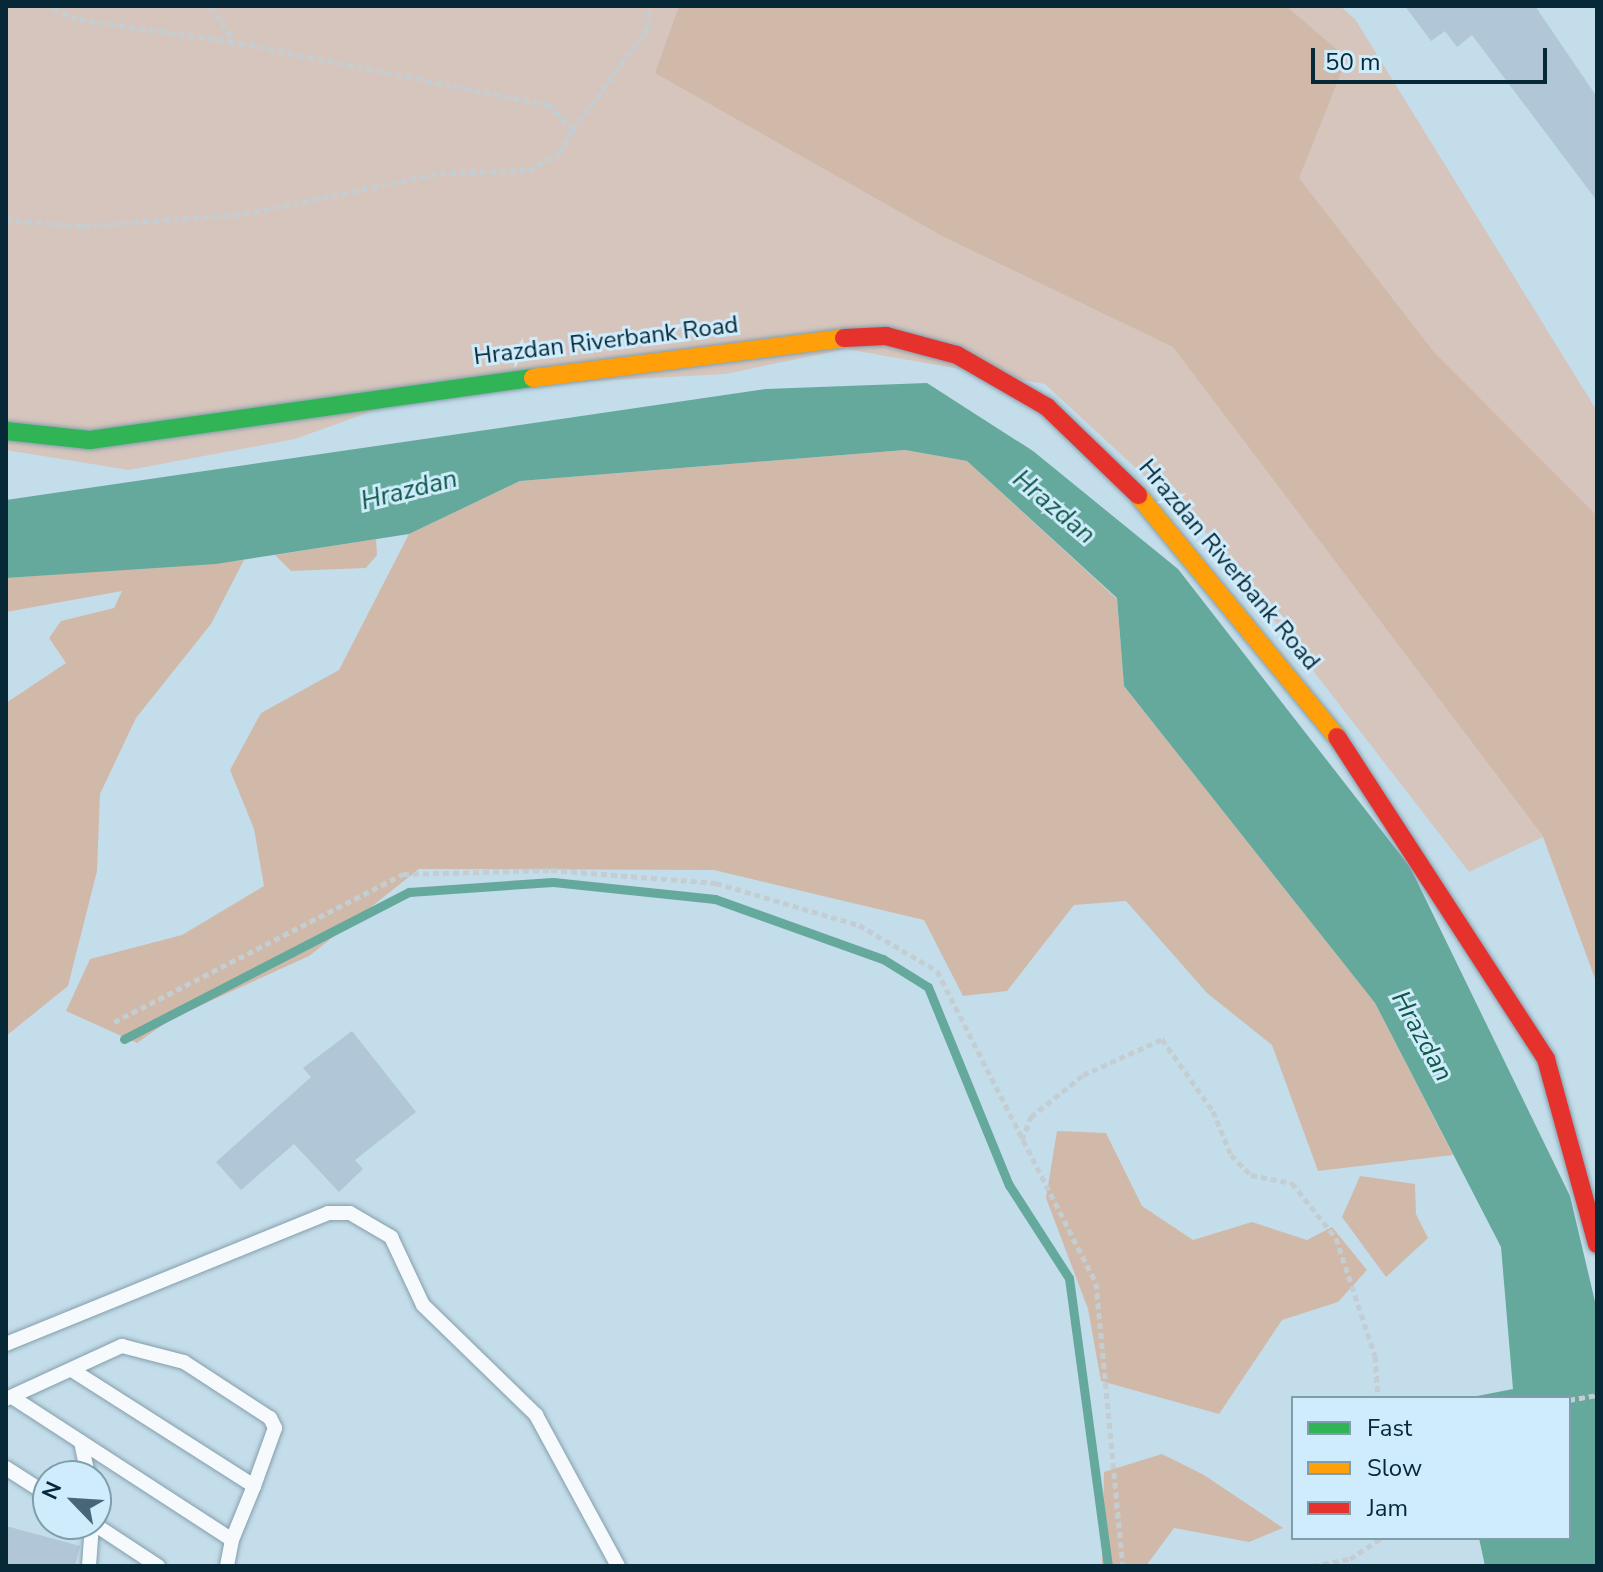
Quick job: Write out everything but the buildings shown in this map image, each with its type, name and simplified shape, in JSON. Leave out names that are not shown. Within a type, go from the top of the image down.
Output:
[{"type":"street","name":"Hrazdan Riverbank Road","points":[[6,431],[90,440],[815,339],[886,336],[957,355],[1047,407],[1110,462],[1311,700],[1467,928],[1546,1059],[1597,1244]]},
{"type":"lane","points":[[6,1344],[328,1213],[350,1213],[391,1237],[423,1305],[536,1415],[618,1566]]},
{"type":"lane","points":[[9,1398],[122,1346],[184,1362],[222,1384],[275,1428],[232,1540],[227,1566]]},
{"type":"lane","points":[[72,1370],[254,1486]]},
{"type":"lane","points":[[9,1398],[232,1540]]},
{"type":"lane","points":[[81,1442],[85,1460]]},
{"type":"lane","points":[[6,1468],[32,1485]]},
{"type":"lane","points":[[112,1536],[158,1566]]},
{"type":"lane","points":[[89,1566],[91,1540]]},
{"type":"path","points":[[48,6],[77,19],[234,42],[549,105],[573,130]]},
{"type":"path","points":[[211,6],[234,42]]},
{"type":"path","points":[[6,220],[83,226],[244,214],[440,173],[529,170],[559,154],[649,26],[649,6]]},
{"type":"path","points":[[114,1022],[403,874],[551,870],[716,883],[859,925],[937,971],[1096,1283],[1123,1566]]},
{"type":"path","points":[[1022,1140],[1031,1117],[1083,1075],[1162,1039],[1213,1111],[1231,1155],[1251,1175],[1292,1183],[1336,1238],[1375,1356],[1378,1396]]},
{"type":"path","points":[[1571,1400],[1597,1395]]},
{"type":"path","points":[[1313,1566],[1350,1559],[1378,1540]]},
{"type":"shaded area","points":[[6,6],[1340,6],[1355,19],[1597,411],[1597,984],[1543,837],[1469,872],[1208,535],[1045,384],[846,349],[725,374],[431,390],[295,439],[129,470],[6,450]]},
{"type":"shaded area","points":[[679,6],[1286,6],[1347,58],[1299,178],[1434,352],[1597,516],[1597,984],[1543,836],[1173,347],[944,237],[655,73]]},
{"type":"shaded area","points":[[905,450],[967,461],[1117,599],[1124,686],[1375,1003],[1453,1155],[1318,1171],[1272,1045],[1207,993],[1126,901],[1074,905],[1007,991],[963,996],[924,920],[714,870],[419,869],[309,956],[171,1019],[137,1043],[66,1011],[90,959],[182,935],[264,886],[254,829],[230,770],[261,713],[339,670],[409,534],[520,481]]},
{"type":"shaded area","points":[[376,539],[377,555],[366,568],[291,571],[275,555]]},
{"type":"shaded area","points":[[244,560],[211,624],[136,718],[100,794],[97,871],[68,986],[6,1036],[6,703],[66,663],[49,638],[61,621],[114,608],[122,591],[6,612],[6,578]]},
{"type":"shaded area","points":[[1057,1131],[1106,1133],[1142,1206],[1193,1240],[1252,1222],[1307,1240],[1332,1227],[1367,1270],[1338,1302],[1282,1320],[1219,1414],[1101,1381],[1088,1309],[1046,1198]]},
{"type":"shaded area","points":[[1360,1176],[1415,1184],[1416,1214],[1428,1238],[1386,1277],[1342,1217]]},
{"type":"shaded area","points":[[1162,1454],[1204,1475],[1283,1528],[1249,1542],[1174,1528],[1146,1566],[1102,1566],[1104,1472]]},
{"type":"water","name":"Hrazdan","points":[[927,383],[1033,451],[1178,569],[1410,867],[1570,1196],[1597,1310],[1597,1566],[1485,1566],[1479,1540],[1571,1540],[1571,1396],[1477,1396],[1513,1389],[1501,1247],[1375,1003],[1124,686],[1117,598],[967,461],[905,450],[520,481],[409,534],[216,564],[6,578],[6,500],[766,389]]},
{"type":"waterway","points":[[124,1039],[409,892],[553,882],[715,899],[883,959],[928,987],[1009,1185],[1069,1278],[1108,1566]]},
{"type":"traffic: fast","points":[[6,431],[90,440],[533,378]]},
{"type":"traffic: slow","points":[[533,378],[844,338]]},
{"type":"traffic: slow","points":[[1138,495],[1337,737]]},
{"type":"traffic: jam","points":[[844,338],[886,336],[957,355],[1047,407],[1138,495]]},
{"type":"traffic: jam","points":[[1337,737],[1546,1059],[1597,1244]]}]
